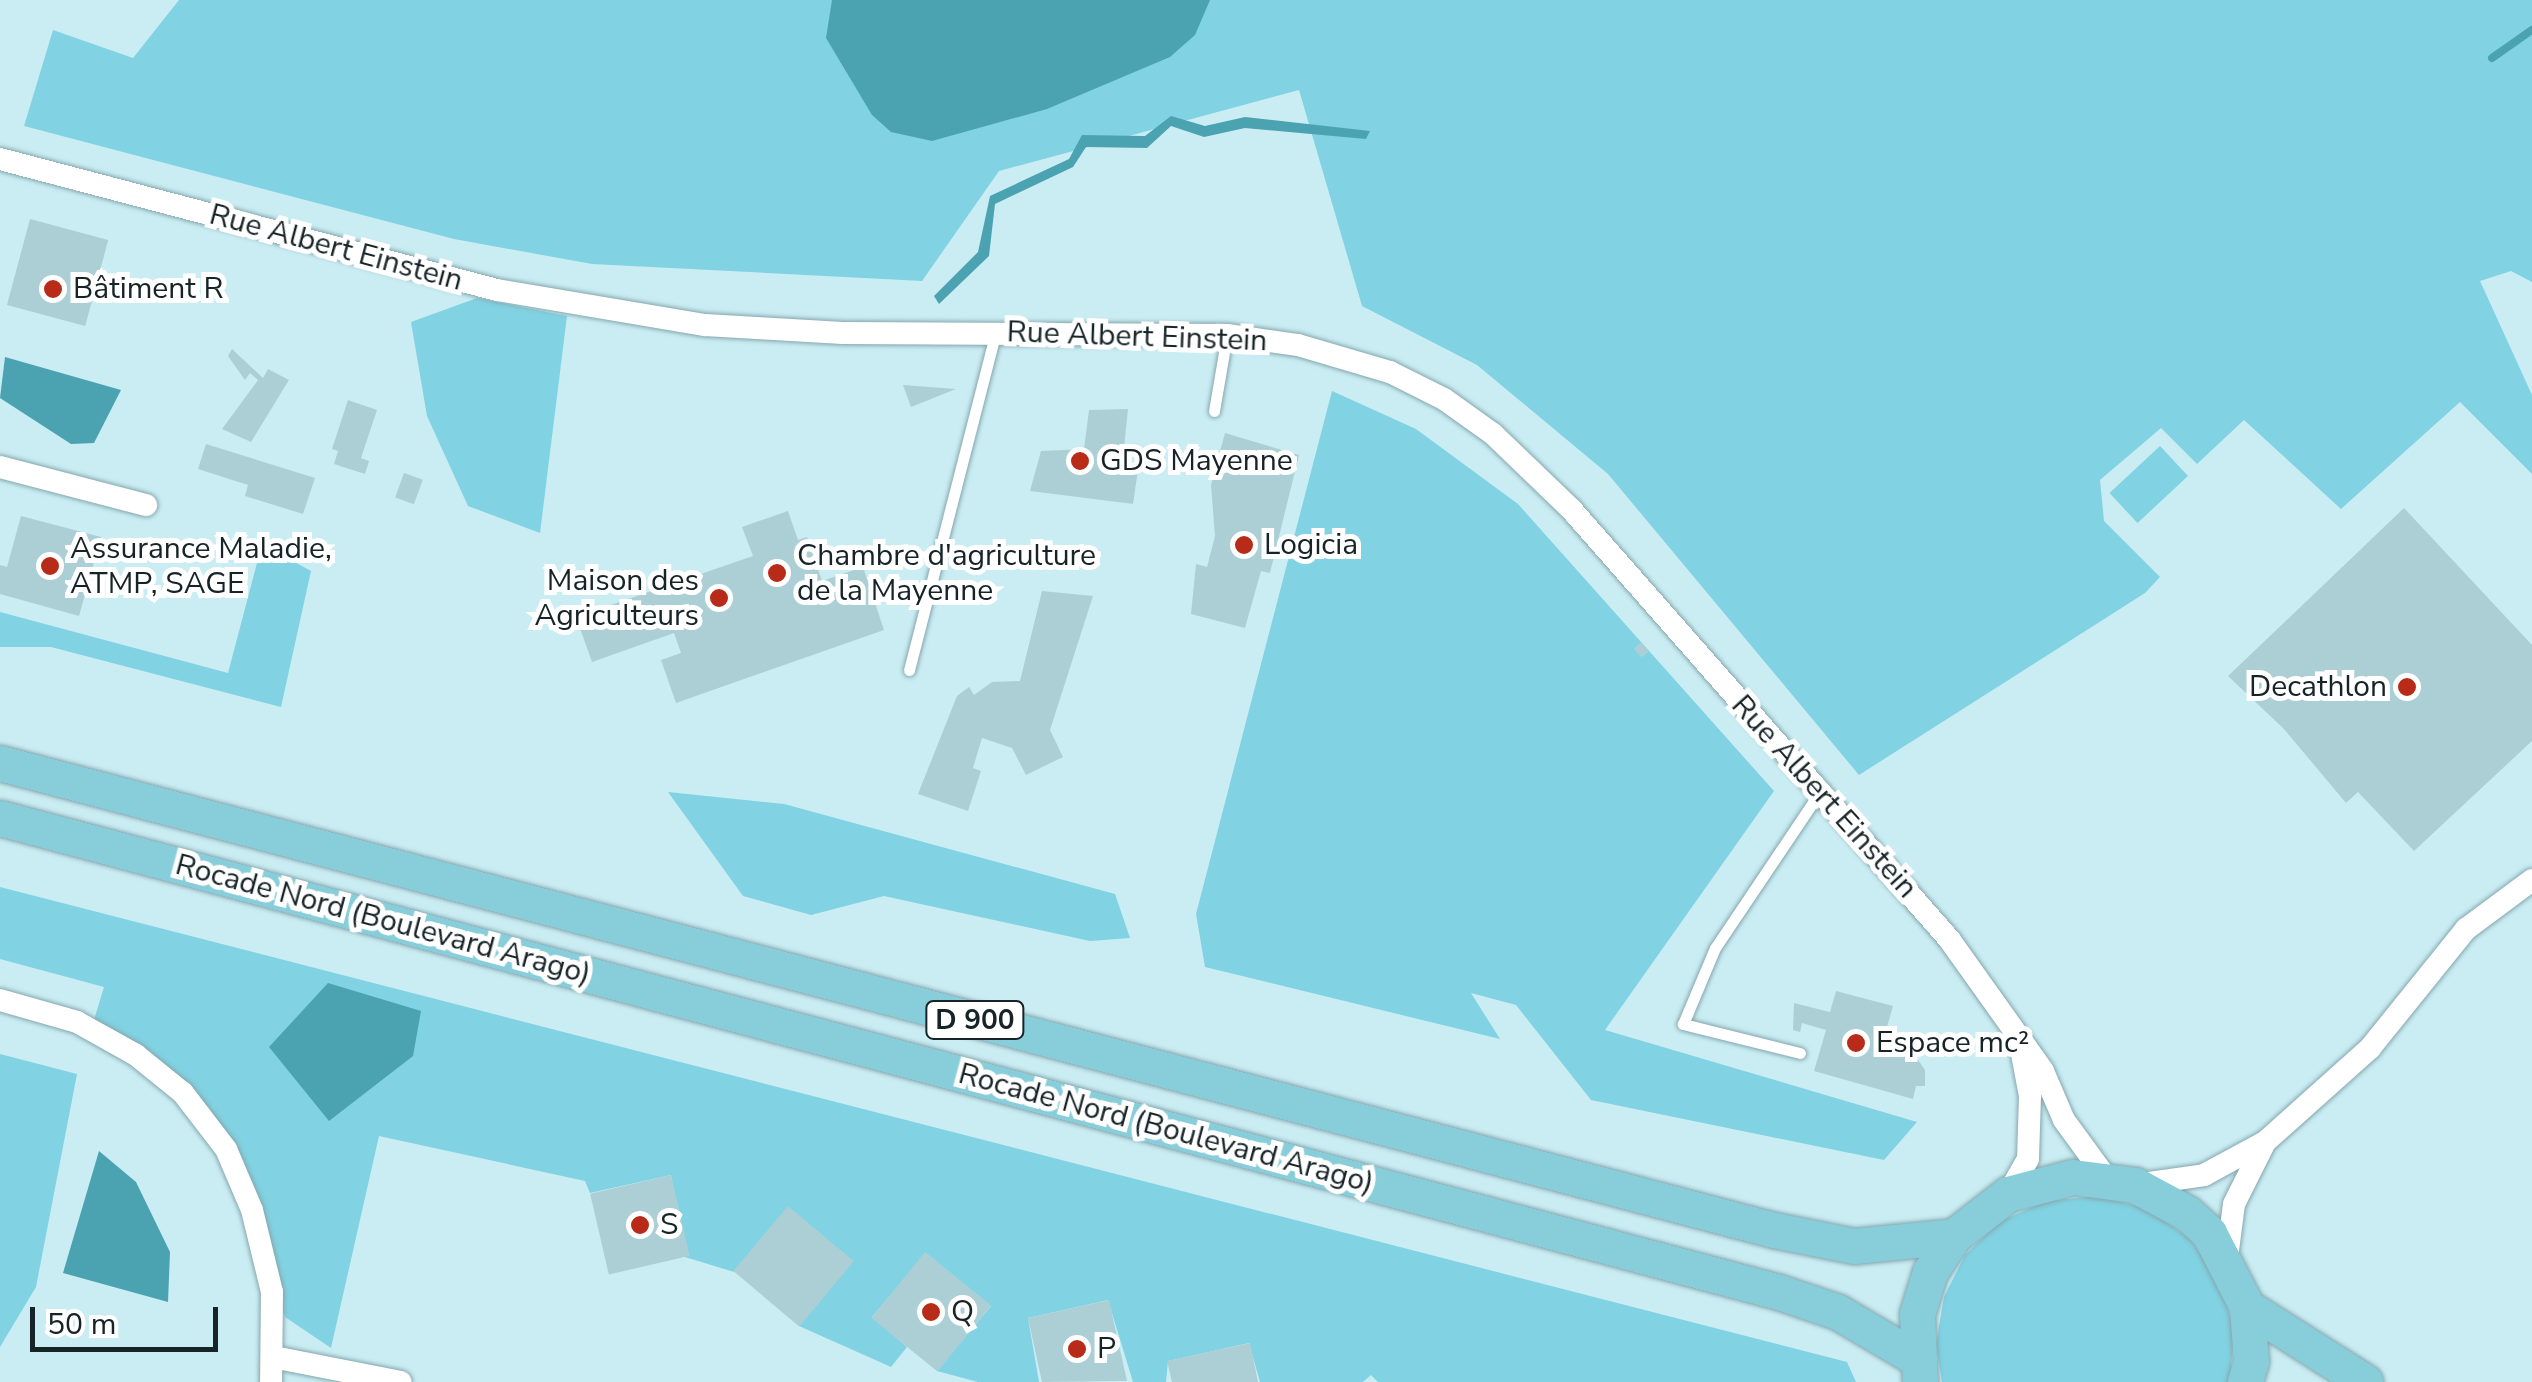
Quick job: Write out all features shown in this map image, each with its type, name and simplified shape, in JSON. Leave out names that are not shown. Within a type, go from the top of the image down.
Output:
[{"type":"main road","name":"D 900","points":[[0,763],[1774,1230],[1854,1246],[1954,1236]]},
{"type":"main road","name":"Rocade Nord (Boulevard Arago)","points":[[0,818],[1779,1292],[1838,1312],[1917,1370]]},
{"type":"main road","points":[[1917,1370],[1917,1314],[1930,1272],[1954,1236],[2008,1194],[2073,1177],[2121,1182],[2188,1213],[2227,1258],[2247,1306],[2251,1361],[2246,1382]]},
{"type":"main road","points":[[2247,1306],[2366,1382]]},
{"type":"street","name":"Rue Albert Einstein","points":[[0,158],[497,290],[706,325],[1227,335],[1298,345],[1390,372],[1444,398],[1535,468],[1949,938],[2121,1182]]},
{"type":"street","points":[[0,467],[146,505]]},
{"type":"street","points":[[2121,1182],[2204,1175],[2265,1142],[2370,1048],[2466,930],[2532,880]]},
{"type":"street","points":[[0,1000],[77,1022],[136,1055],[183,1092],[226,1148],[252,1210],[272,1292],[272,1382]]},
{"type":"street","name":"Rue Albert Einstein","points":[[2006,1019],[2025,1056],[2030,1096],[2028,1159],[2008,1194]]},
{"type":"street","points":[[2227,1258],[2234,1204],[2265,1142]]},
{"type":"street","points":[[273,1357],[400,1382]]},
{"type":"lane","points":[[909,670],[996,332]]},
{"type":"lane","points":[[1214,411],[1227,335]]},
{"type":"lane","points":[[1800,1053],[1683,1024],[1715,948],[1820,792]]},
{"type":"shaded area","points":[[179,0],[2532,0],[2532,282],[2511,271],[2480,281],[2532,395],[2532,474],[2460,402],[2341,509],[2244,420],[2197,464],[2161,428],[2100,480],[2104,521],[2160,577],[2145,593],[1859,775],[1608,474],[1477,365],[1362,306],[1299,90],[999,171],[922,281],[592,264],[454,239],[24,126],[53,30],[133,58]]},
{"type":"shaded area","points":[[832,0],[1210,0],[1195,35],[1170,57],[1047,109],[932,141],[891,132],[872,115],[826,38]]},
{"type":"shaded area","points":[[1171,116],[1205,126],[1245,117],[1370,131],[1366,139],[1245,128],[1204,137],[1171,126],[1147,148],[1086,147],[1073,167],[995,204],[989,256],[939,304],[934,296],[978,252],[990,196],[1069,159],[1082,135],[1145,136]]},
{"type":"shaded area","points":[[477,298],[567,316],[540,533],[468,506],[427,416],[411,322]]},
{"type":"shaded area","points":[[5,357],[121,390],[94,443],[71,444],[0,398]]},
{"type":"shaded area","points":[[1332,391],[1416,429],[1518,504],[1774,791],[1605,1030],[1917,1122],[1884,1160],[1591,1100],[1516,1005],[1471,993],[1500,1039],[1205,967],[1196,914]]},
{"type":"shaded area","points":[[2160,446],[2188,476],[2137,523],[2110,493]]},
{"type":"shaded area","points":[[262,544],[311,571],[281,707],[51,647],[0,647],[0,612],[228,673]]},
{"type":"shaded area","points":[[668,792],[784,804],[1115,894],[1130,938],[1090,941],[884,896],[811,915],[743,896]]},
{"type":"shaded area","points":[[0,887],[1847,1362],[1856,1382],[1378,1382],[1371,1375],[1363,1382],[1260,1382],[1249,1343],[1168,1361],[1166,1382],[1133,1382],[1108,1300],[1028,1318],[1039,1382],[978,1382],[937,1371],[991,1306],[926,1253],[872,1317],[907,1347],[891,1367],[799,1326],[853,1261],[788,1207],[734,1272],[685,1257],[671,1175],[590,1193],[585,1181],[379,1136],[331,1348],[285,1317],[224,1135],[94,1020],[104,987],[0,959]]},
{"type":"shaded area","points":[[328,983],[421,1011],[413,1056],[329,1121],[269,1047]]},
{"type":"shaded area","points":[[0,1054],[77,1074],[36,1287],[0,1347]]},
{"type":"shaded area","points":[[99,1151],[136,1182],[170,1252],[168,1302],[63,1273]]},
{"type":"shaded area","points":[[2098,1196],[2148,1209],[2190,1239],[2220,1281],[2234,1331],[2230,1382],[1942,1382],[1936,1344],[1944,1297],[1965,1255],[1999,1222],[2046,1201]]},
{"type":"building","name":"Bâtiment R","points":[[30,219],[108,240],[85,326],[7,305]]},
{"type":"building","points":[[232,349],[263,378],[268,369],[289,380],[251,442],[222,429],[258,380],[250,373],[245,380],[228,356]]},
{"type":"building","points":[[903,385],[956,389],[911,407]]},
{"type":"building","points":[[348,400],[377,410],[361,458],[369,461],[365,474],[334,464],[338,451],[332,449]]},
{"type":"building","name":"GDS Mayenne","points":[[1128,409],[1122,468],[1138,470],[1133,504],[1030,491],[1041,451],[1084,449],[1089,410]]},
{"type":"building","name":"Logicia","points":[[1225,433],[1299,455],[1270,573],[1261,571],[1245,628],[1191,614],[1196,564],[1207,567],[1215,536],[1211,485]]},
{"type":"building","points":[[206,444],[315,478],[303,514],[245,496],[248,485],[198,469]]},
{"type":"building","points":[[404,473],[423,480],[414,504],[395,497]]},
{"type":"building","points":[[2404,508],[2532,645],[2532,741],[2414,851],[2358,792],[2346,803],[2284,729],[2228,676]]},
{"type":"building","name":"Maison des Agriculteurs","points":[[788,511],[798,540],[807,537],[822,581],[863,567],[884,630],[676,703],[661,660],[681,653],[674,633],[592,662],[576,617],[753,556],[742,527]]},
{"type":"building","name":"Assurance Maladie, ATMP, SAGE","points":[[21,516],[101,537],[79,616],[0,594],[0,565],[7,567]]},
{"type":"building","points":[[1042,591],[1093,596],[1050,730],[1063,757],[1026,775],[1012,748],[982,738],[973,768],[981,771],[968,811],[918,794],[957,696],[969,687],[974,695],[992,682],[1020,681]]},
{"type":"building","points":[[1641,642],[1649,651],[1642,658],[1634,649]]},
{"type":"building","name":"Espace mc²","points":[[1836,991],[1893,1006],[1883,1041],[1911,1050],[1925,1070],[1925,1086],[1916,1086],[1913,1099],[1814,1071],[1826,1030],[1802,1023],[1800,1032],[1793,1030],[1794,1003],[1830,1012]]},
{"type":"building","name":"S","points":[[671,1175],[690,1256],[609,1275],[590,1194]]},
{"type":"building","points":[[788,1206],[854,1261],[799,1326],[733,1271]]},
{"type":"building","name":"Q","points":[[925,1252],[991,1305],[938,1372],[872,1318]]},
{"type":"building","name":"P","points":[[1109,1300],[1127,1381],[1042,1382],[1028,1318]]},
{"type":"building","points":[[1250,1343],[1258,1382],[1172,1382],[1167,1361]]},
{"type":"waterway","points":[[2492,58],[2532,30]]},
{"type":"place","name":"Bâtiment R","points":[[53,289]]},
{"type":"place","name":"GDS Mayenne","points":[[1080,461]]},
{"type":"place","name":"Logicia","points":[[1244,545]]},
{"type":"place","name":"Assurance Maladie, ATMP, SAGE","points":[[50,566]]},
{"type":"place","name":"Chambre d'agriculture de la Mayenne","points":[[777,573]]},
{"type":"place","name":"Maison des Agriculteurs","points":[[719,598]]},
{"type":"place","name":"Decathlon","points":[[2407,687]]},
{"type":"place","name":"Espace mc²","points":[[1856,1043]]},
{"type":"place","name":"S","points":[[640,1225]]},
{"type":"place","name":"Q","points":[[931,1312]]},
{"type":"place","name":"P","points":[[1077,1349]]}]
